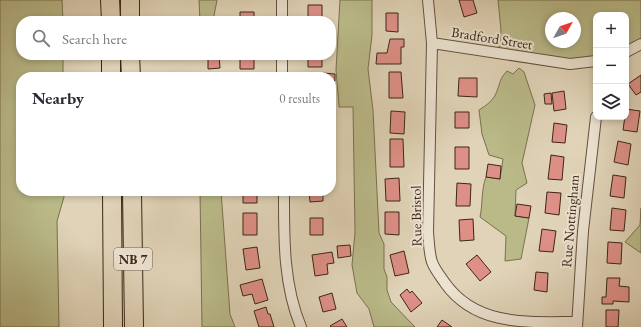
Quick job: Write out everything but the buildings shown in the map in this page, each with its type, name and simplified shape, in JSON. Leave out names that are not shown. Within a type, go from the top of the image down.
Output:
[{"type":"highway","points":[[110,0],[111,16]]},
{"type":"highway","points":[[130,0],[130,16]]},
{"type":"highway","points":[[111,60],[111,72]]},
{"type":"highway","points":[[130,60],[131,72]]},
{"type":"highway","name":"NB 7","points":[[112,196],[113,327]]},
{"type":"highway","name":"NB 7","points":[[132,196],[134,327]]},
{"type":"street","points":[[282,0],[282,16]]},
{"type":"street","name":"Rue Bristol","points":[[428,0],[432,43],[428,232],[432,262],[450,291],[466,305],[480,313],[495,318],[515,321],[577,324]]},
{"type":"street","name":"Bradford Street","points":[[432,43],[570,64],[593,61]]},
{"type":"street","points":[[629,50],[641,44]]},
{"type":"street","points":[[282,60],[282,72]]},
{"type":"street","name":"Rue Nottingham","points":[[577,324],[583,231],[596,120]]},
{"type":"street","points":[[284,196],[286,264],[291,295],[301,327]]},
{"type":"green space","points":[[0,0],[62,0],[63,16],[16,16],[16,60],[63,60],[63,72],[16,72],[16,196],[64,196],[57,221],[59,327],[0,327]]},
{"type":"green space","points":[[199,0],[217,0],[214,16],[200,16]]},
{"type":"green space","points":[[340,0],[372,0],[372,35],[368,69],[373,110],[379,233],[384,244],[384,269],[387,277],[387,290],[391,302],[415,327],[374,327],[369,309],[357,293],[352,265],[355,232],[353,107],[339,107],[336,70]]},
{"type":"green space","points":[[498,0],[641,0],[641,44],[629,50],[629,12],[593,12],[593,61],[498,56],[501,30]]},
{"type":"green space","points":[[519,68],[524,72],[535,105],[522,163],[527,183],[516,190],[515,216],[529,218],[521,259],[505,261],[506,236],[480,217],[483,187],[486,177],[500,179],[503,159],[489,155],[482,134],[479,110],[492,100],[501,79],[507,71],[513,74]]},
{"type":"green space","points":[[200,196],[221,196],[230,314],[235,327],[202,327]]},
{"type":"green space","points":[[641,208],[641,253],[625,242],[640,225]]}]
